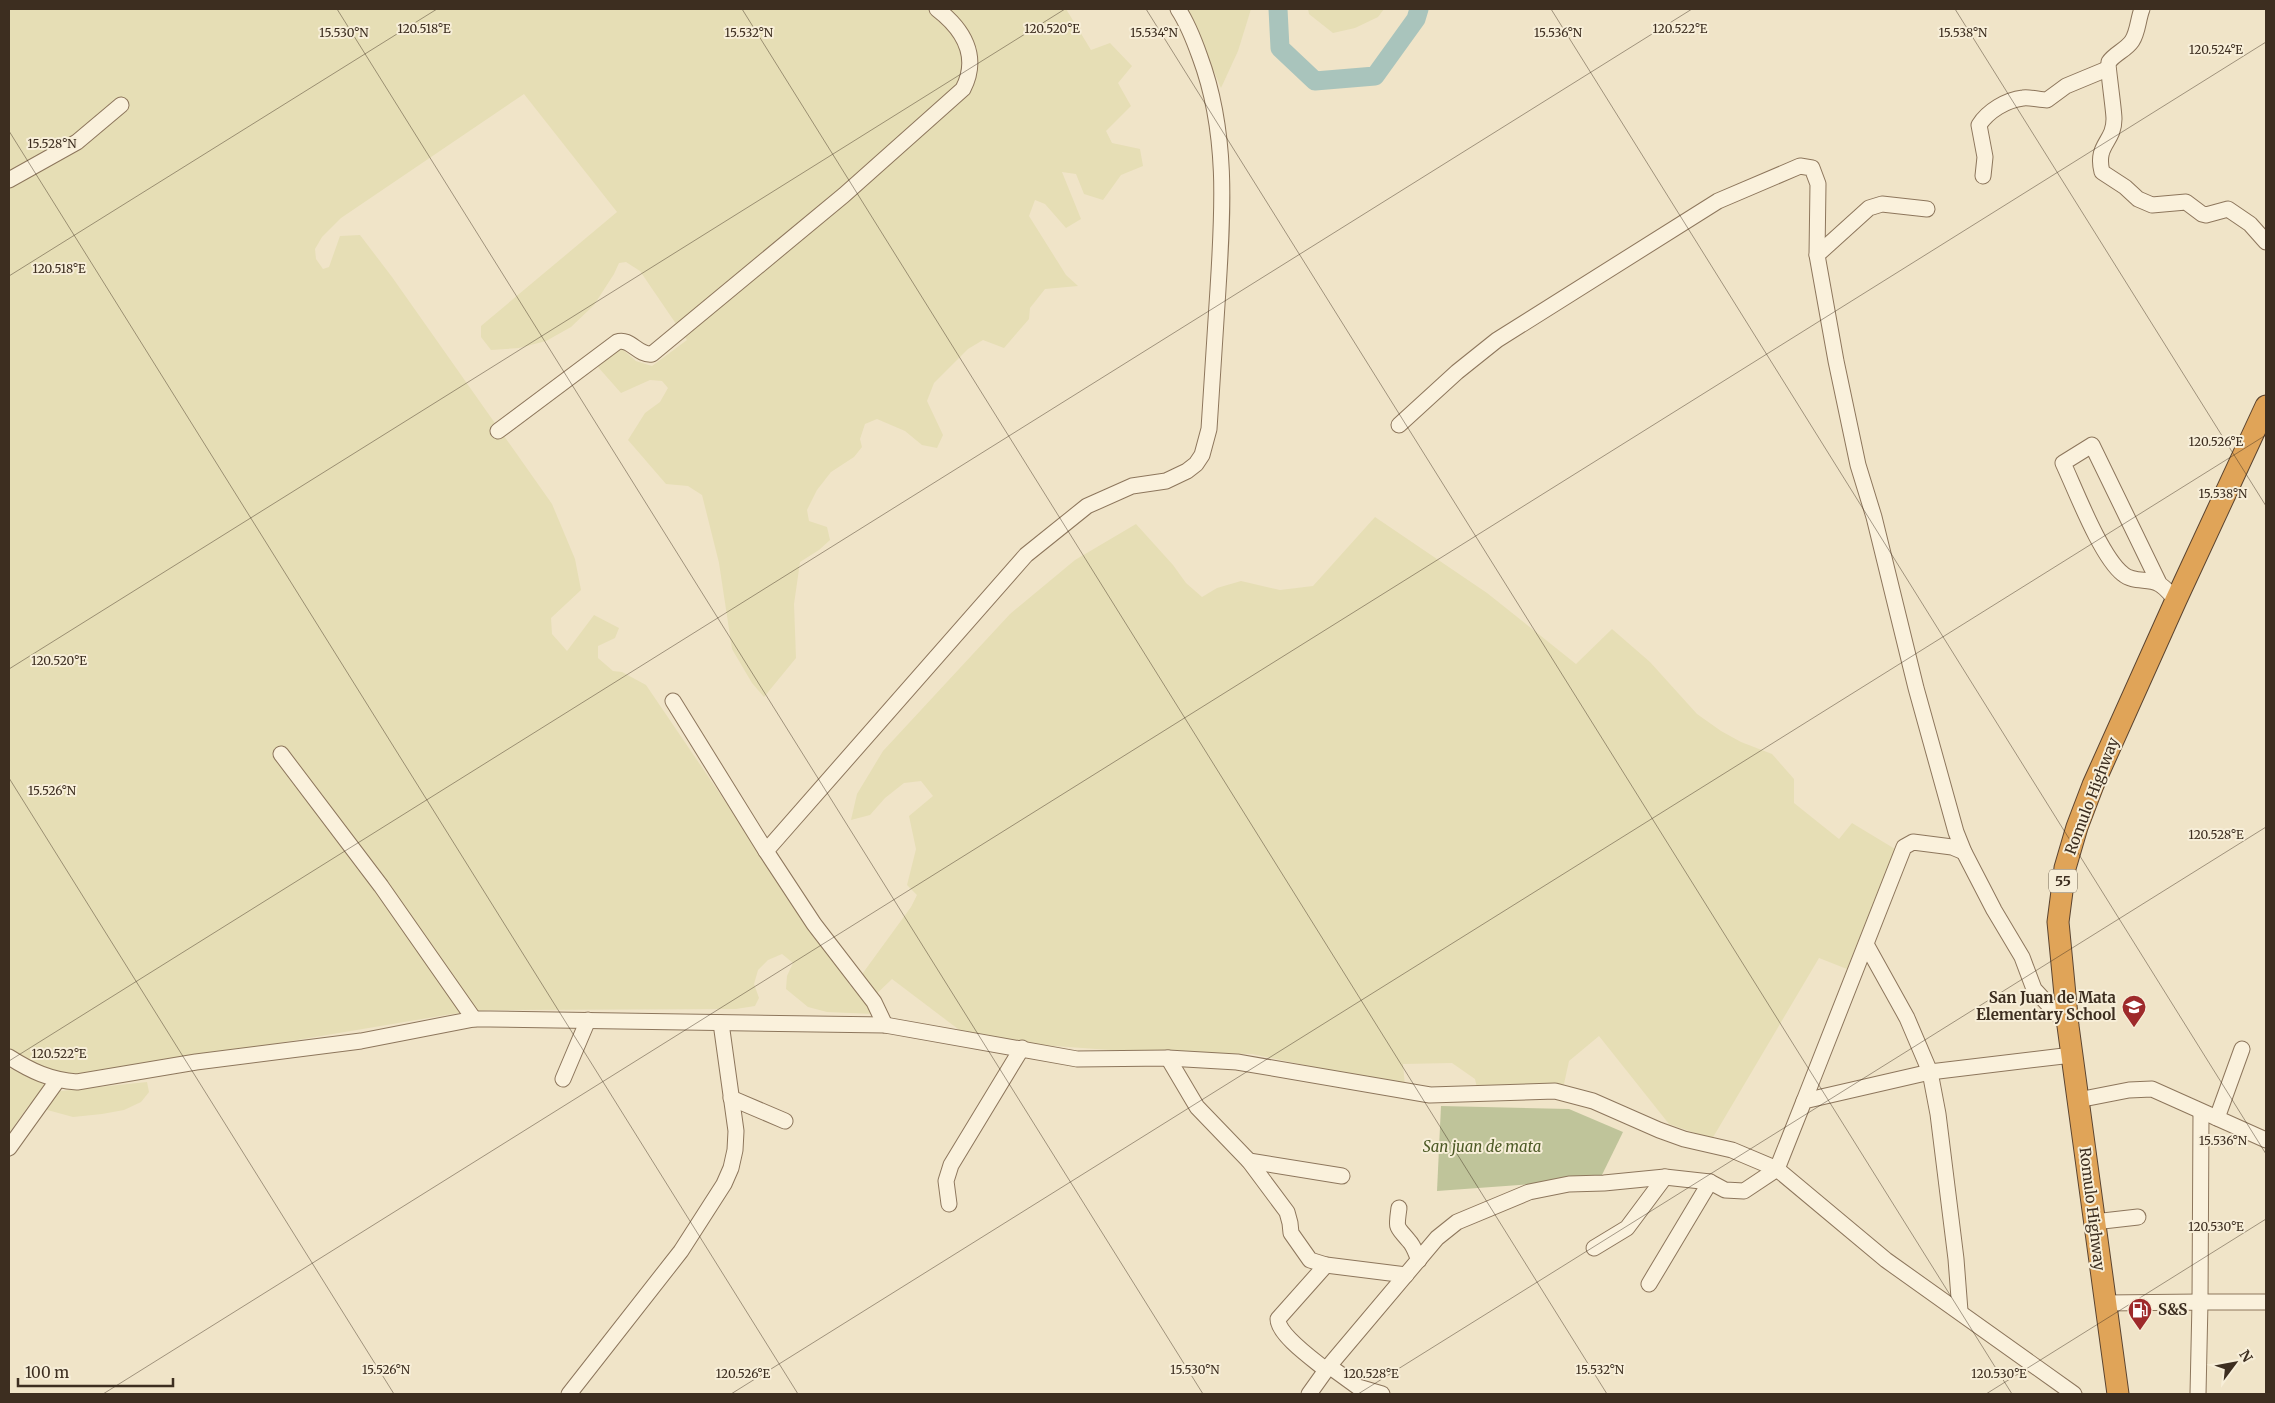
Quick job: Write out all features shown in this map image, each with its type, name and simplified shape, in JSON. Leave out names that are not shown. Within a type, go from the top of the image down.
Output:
[{"type":"highway","name":"Romulo Highway","points":[[2118,1394],[2068,1026],[2058,922],[2065,868],[2076,827],[2093,785],[2266,406]]},
{"type":"street","points":[[498,430],[616,342],[625,341],[644,354],[652,354],[844,195],[963,89],[969,77],[971,65],[967,49],[954,22],[937,9]]},
{"type":"street","points":[[766,851],[1026,555],[1087,506],[1132,486],[1166,480],[1187,471],[1196,464],[1202,455],[1210,428],[1223,205],[1221,159],[1216,108],[1208,78],[1193,37],[1178,9]]},
{"type":"street","points":[[2142,9],[2132,41],[2109,62],[2107,69],[2113,98],[2114,122],[2112,134],[2102,146],[2100,155],[2102,172],[2125,187],[2138,199],[2152,205],[2186,202],[2206,215],[2228,209],[2250,224],[2266,242]]},
{"type":"street","points":[[1983,176],[1985,157],[1979,125],[1985,115],[1995,108],[2023,97],[2047,100],[2066,86],[2107,69]]},
{"type":"street","points":[[9,180],[77,142],[121,105]]},
{"type":"street","points":[[1399,425],[1456,372],[1497,340],[1718,201],[1800,166],[1812,168],[1818,184],[1817,255],[1836,361],[1858,465],[1874,518],[1916,688],[1956,832],[1964,852],[2022,957],[2034,989],[2068,1026]]},
{"type":"street","points":[[1817,255],[1869,208],[1882,204],[1926,209]]},
{"type":"street","points":[[2159,583],[2134,580],[2124,576],[2105,553],[2056,466],[2092,445],[2147,564],[2159,583],[2176,600]]},
{"type":"street","points":[[2124,576],[2147,564]]},
{"type":"street","points":[[673,701],[766,851],[814,924],[874,1002],[885,1024]]},
{"type":"street","points":[[281,754],[381,886],[474,1019]]},
{"type":"street","points":[[1309,1394],[1328,1368],[1437,1238],[1457,1222],[1529,1192],[1570,1184],[1665,1178],[1710,1182],[1725,1190],[1744,1191],[1777,1169],[1907,844],[1913,842],[1952,847],[1964,852]]},
{"type":"street","points":[[1866,946],[1907,1018],[1930,1072],[1938,1114],[1956,1259],[1960,1311]]},
{"type":"street","points":[[9,1057],[40,1075],[57,1081],[77,1082],[196,1062],[361,1041],[474,1019],[885,1024],[1077,1059],[1168,1058],[1246,1063],[1430,1095],[1554,1091],[1593,1101],[1659,1130],[1684,1139],[1732,1150],[1777,1169],[1886,1260],[2074,1394]]},
{"type":"street","points":[[563,1079],[588,1020]]},
{"type":"street","points":[[569,1394],[681,1251],[724,1184],[731,1168],[735,1150],[736,1131],[721,1023]]},
{"type":"street","points":[[949,1204],[946,1181],[951,1165],[1022,1048]]},
{"type":"street","points":[[2217,1118],[2242,1049]]},
{"type":"street","points":[[1804,1101],[1930,1072],[2072,1055]]},
{"type":"street","points":[[1168,1058],[1198,1107],[1249,1161],[1287,1212],[1290,1218],[1290,1233],[1306,1256],[1315,1263],[1326,1266],[1406,1275]]},
{"type":"street","points":[[9,1148],[57,1081]]},
{"type":"street","points":[[2078,1100],[2143,1088],[2162,1092],[2201,1112],[2266,1140]]},
{"type":"street","points":[[731,1098],[785,1121]]},
{"type":"street","points":[[2198,1394],[2201,1112]]},
{"type":"street","points":[[1249,1161],[1342,1176]]},
{"type":"street","points":[[1594,1248],[1627,1228],[1665,1178]]},
{"type":"street","points":[[1649,1284],[1710,1182]]},
{"type":"street","points":[[1399,1208],[1397,1226],[1401,1234],[1410,1241],[1419,1260]]},
{"type":"street","points":[[2094,1222],[2138,1217]]},
{"type":"street","points":[[1326,1266],[1278,1319],[1278,1324],[1289,1338],[1328,1368],[1358,1388],[1382,1394]]},
{"type":"street","points":[[2105,1303],[2266,1302]]},
{"type":"shaded area","points":[[9,9],[1066,9],[1091,50],[1110,43],[1132,66],[1118,83],[1131,106],[1106,131],[1112,143],[1140,149],[1143,166],[1121,175],[1103,200],[1084,194],[1076,174],[1062,172],[1081,219],[1066,228],[1045,204],[1035,200],[1029,216],[1066,275],[1078,286],[1045,289],[1030,308],[1029,319],[1004,348],[983,340],[968,349],[934,383],[927,401],[943,435],[937,448],[922,445],[905,431],[877,419],[865,424],[860,439],[862,447],[854,457],[831,472],[817,490],[807,510],[809,521],[827,527],[830,540],[819,550],[800,562],[794,604],[796,658],[764,697],[752,683],[732,649],[719,563],[702,495],[688,486],[666,484],[628,440],[645,413],[660,402],[668,388],[662,381],[650,380],[621,393],[598,367],[621,348],[636,361],[652,366],[687,340],[640,271],[626,262],[619,263],[594,305],[571,327],[546,341],[519,348],[491,350],[481,337],[481,326],[617,212],[524,94],[341,218],[322,237],[315,249],[316,259],[323,269],[329,267],[340,236],[360,235],[392,277],[552,504],[575,559],[581,590],[551,618],[552,634],[567,651],[594,615],[619,628],[615,638],[598,646],[598,658],[613,671],[622,672],[646,685],[852,988],[911,907],[917,895],[907,885],[916,849],[909,816],[933,796],[921,781],[904,783],[885,798],[870,815],[851,820],[857,794],[883,751],[1010,614],[1075,560],[1136,524],[1173,565],[1186,583],[1202,597],[1217,588],[1241,581],[1280,590],[1313,586],[1375,517],[1487,593],[1576,664],[1612,629],[1650,662],[1697,714],[1741,742],[1772,754],[1794,779],[1794,803],[1839,839],[1852,823],[1895,849],[1847,969],[1819,958],[1712,1139],[1669,1124],[1599,1036],[1569,1061],[1564,1084],[1477,1088],[1475,1079],[1452,1063],[1403,1064],[1405,1086],[1252,1054],[1139,1052],[1040,1045],[962,1032],[892,979],[867,1003],[874,1014],[827,1012],[808,1007],[786,989],[787,976],[793,963],[782,954],[768,960],[758,970],[754,984],[759,998],[755,1006],[736,1009],[488,1010],[452,1014],[125,1069],[62,1075],[39,1066],[9,1048]]},
{"type":"shaded area","points":[[1187,9],[1251,9],[1238,51],[1221,88]]},
{"type":"shaded area","points":[[1308,9],[1384,9],[1378,17],[1355,28],[1333,33],[1309,14]]},
{"type":"shaded area","points":[[9,1068],[61,1091],[147,1082],[149,1092],[141,1102],[124,1110],[102,1114],[73,1117],[29,1105],[9,1133]]},
{"type":"green space","name":"San juan de mata","points":[[1441,1106],[1569,1109],[1623,1132],[1600,1179],[1437,1191]]},
{"type":"waterway","points":[[1278,9],[1280,48],[1315,81],[1375,76],[1416,19],[1419,9]]},
{"type":"place","name":"San Juan de Mata Elementary School","points":[[2134,1028]]},
{"type":"place","name":"S&S","points":[[2140,1331]]}]
